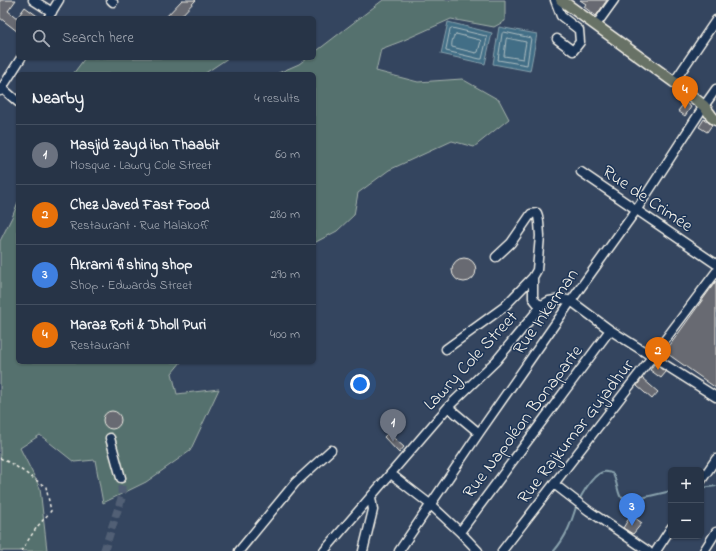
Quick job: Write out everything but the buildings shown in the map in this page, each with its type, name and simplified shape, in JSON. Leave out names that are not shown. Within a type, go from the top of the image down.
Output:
[{"type":"main road","points":[[561,0],[674,82],[704,106],[716,120]]},
{"type":"main road","points":[[704,106],[716,111]]},
{"type":"street","points":[[33,0],[50,15],[59,0]]},
{"type":"street","points":[[555,0],[561,16],[579,30],[580,42],[573,51],[557,39]]},
{"type":"street","points":[[596,25],[614,0]]},
{"type":"street","points":[[674,82],[716,20]]},
{"type":"street","points":[[16,100],[2,85],[21,60]]},
{"type":"street","name":"Rue Inkerman","points":[[399,551],[479,433],[637,209],[716,90]]},
{"type":"street","name":"Rue de Crimée","points":[[581,172],[716,264]]},
{"type":"street","points":[[446,349],[504,307],[537,270],[540,236],[537,213],[531,214],[511,243],[496,258]]},
{"type":"street","name":"Rue Rajkumar Gujadhur","points":[[502,551],[716,272]]},
{"type":"street","points":[[532,277],[533,298],[537,303],[542,305]]},
{"type":"street","name":"Lawry Cole Street","points":[[324,551],[448,407],[496,361],[542,305],[549,301],[555,300],[563,299],[571,301]]},
{"type":"street","points":[[571,301],[610,330],[716,397]]},
{"type":"street","name":"Rue Napoléon Bonaparte","points":[[460,532],[610,330]]},
{"type":"street","points":[[448,407],[479,433]]},
{"type":"street","points":[[110,438],[121,478]]},
{"type":"street","points":[[239,551],[295,483],[331,450]]},
{"type":"street","points":[[704,477],[716,459]]},
{"type":"street","points":[[391,474],[431,505],[478,551]]},
{"type":"street","points":[[554,484],[648,551]]},
{"type":"street","points":[[363,551],[373,510],[371,497]]},
{"type":"street","points":[[704,551],[716,532]]},
{"type":"street","points":[[656,551],[668,533]]},
{"type":"path","points":[[0,458],[14,465],[46,487],[51,511],[21,551]]},
{"type":"green space","points":[[383,0],[505,0],[505,21],[494,27],[451,19],[381,49],[376,71],[418,82],[462,79],[499,100],[509,119],[474,147],[452,141],[389,170],[358,193],[354,215],[337,231],[316,242],[316,72],[281,72],[304,60],[316,60],[316,51]]},
{"type":"green space","points":[[84,60],[225,60],[207,72],[74,72]]},
{"type":"green space","points":[[16,207],[16,364],[179,364],[172,373],[177,394],[219,389],[190,451],[146,482],[103,503],[95,460],[74,462],[40,435],[20,448],[40,488],[46,551],[0,551],[0,241]]},
{"type":"water","points":[[448,22],[492,33],[485,64],[441,54]]},
{"type":"water","points":[[499,27],[537,34],[530,71],[493,64]]},
{"type":"waterway","points":[[579,500],[590,482],[598,474],[603,472],[613,474],[620,496],[629,499],[637,499],[668,492]]},
{"type":"waterway","points":[[704,488],[716,486]]},
{"type":"waterway","points":[[554,551],[568,529],[577,504]]},
{"type":"tunnel","points":[[104,551],[122,497],[121,478]]},
{"type":"place","name":"Maraz Roti & Dholl Puri","points":[[685,109]]},
{"type":"place","name":"Chez Javed Fast Food","points":[[658,370]]},
{"type":"place","name":"Masjid Zayd ibn Thaabit","points":[[393,442]]},
{"type":"place","name":"Akrami fishing shop","points":[[632,526]]}]
